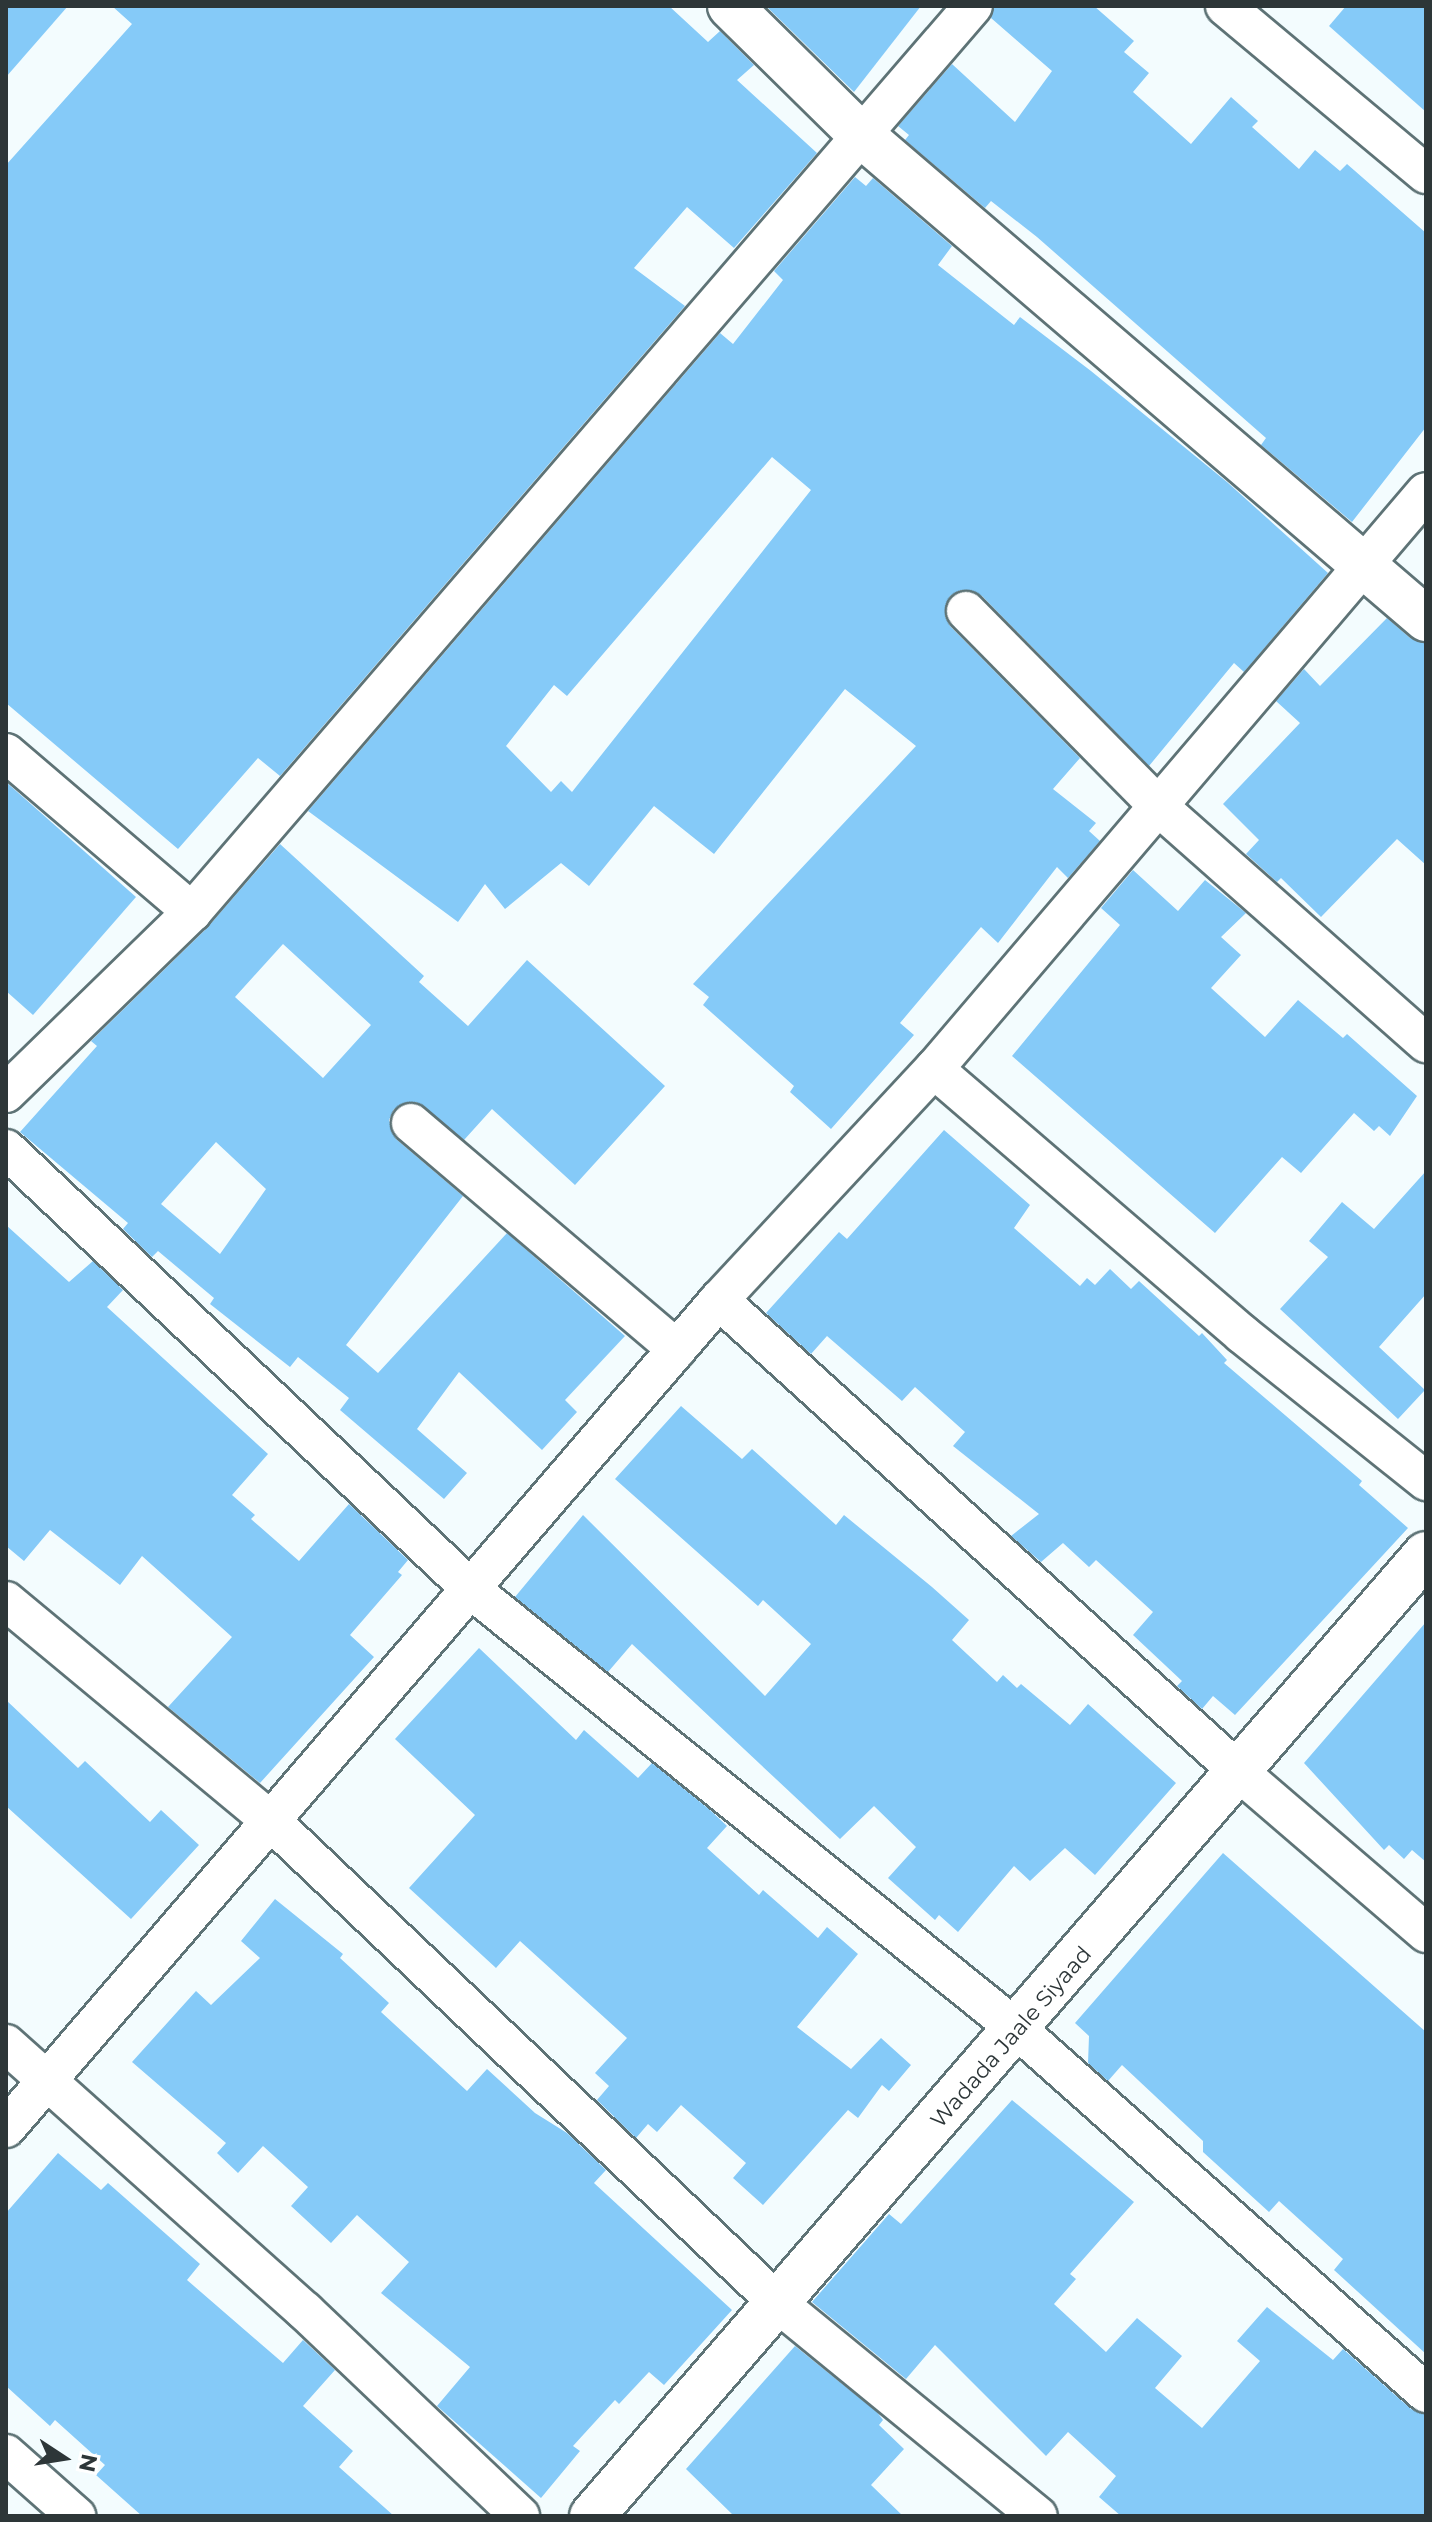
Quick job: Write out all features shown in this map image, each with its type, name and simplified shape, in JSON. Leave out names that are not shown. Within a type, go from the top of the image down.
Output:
[{"type":"main road","points":[[730,6],[859,133],[1426,619]]},
{"type":"main road","name":"Wadada Jaale Siyaad","points":[[592,2516],[780,2305],[1426,1554]]},
{"type":"street","points":[[6,1093],[192,912],[859,133],[973,6]]},
{"type":"street","points":[[1225,6],[1426,174]]},
{"type":"street","points":[[6,2128],[473,1591],[719,1300],[934,1069],[1426,492]]},
{"type":"street","points":[[966,611],[1158,806],[1426,1043]]},
{"type":"street","points":[[6,753],[192,912]]},
{"type":"street","points":[[934,1069],[1242,1334],[1426,1481]]},
{"type":"street","points":[[411,1123],[677,1349]]},
{"type":"street","points":[[6,1149],[473,1591],[1018,2030],[1426,2393]]},
{"type":"street","points":[[719,1300],[1239,1772],[1426,1933]]},
{"type":"street","points":[[6,1601],[272,1822],[780,2305],[1038,2516]]},
{"type":"street","points":[[6,2044],[305,2311],[520,2516]]},
{"type":"street","points":[[6,2454],[76,2516]]},
{"type":"building","points":[[6,6],[68,6],[6,77]]},
{"type":"building","points":[[112,6],[669,6],[708,42],[720,31],[754,65],[737,80],[817,153],[734,248],[687,207],[634,268],[685,306],[280,776],[258,758],[178,849],[6,703],[6,165],[132,24]]},
{"type":"building","points":[[766,6],[921,6],[854,92]]},
{"type":"building","points":[[994,6],[1094,6],[1134,41],[1124,52],[1149,73],[1133,92],[1191,144],[1231,97],[1258,121],[1252,127],[1299,169],[1315,150],[1340,171],[1347,164],[1426,233],[1426,427],[1352,522],[1261,445],[1266,438],[1037,237],[991,201],[985,208],[905,140],[909,135],[898,126],[952,64],[1015,122],[1052,71],[991,18]]},
{"type":"building","points":[[1346,6],[1426,6],[1426,112],[1329,26]]},
{"type":"building","points":[[855,177],[866,186],[873,178],[952,246],[938,265],[1014,325],[1020,317],[1091,371],[1227,482],[1328,573],[1244,672],[1234,663],[1149,766],[982,596],[961,590],[950,596],[945,616],[950,626],[1080,758],[1053,789],[1096,823],[1089,831],[1100,841],[1068,878],[1057,867],[998,943],[981,927],[900,1023],[914,1035],[831,1129],[790,1092],[794,1086],[703,1005],[709,997],[693,984],[916,746],[845,689],[714,854],[654,806],[589,886],[561,863],[505,909],[485,884],[458,922],[308,811],[720,333],[733,344],[783,280],[774,271]],"holes":[[[772,457],[811,490],[572,792],[561,781],[551,792],[506,746],[554,685],[567,696]]]},
{"type":"building","points":[[1387,618],[1410,638],[1426,643],[1426,865],[1397,839],[1321,917],[1281,878],[1277,882],[1246,854],[1259,840],[1223,804],[1300,723],[1276,701],[1304,669],[1320,686]]},
{"type":"building","points":[[6,782],[136,897],[33,1015],[6,991]]},
{"type":"building","points":[[280,844],[424,976],[419,982],[468,1026],[527,960],[665,1086],[575,1185],[492,1109],[464,1140],[416,1102],[394,1109],[389,1120],[396,1139],[463,1196],[346,1345],[378,1373],[507,1233],[625,1336],[565,1400],[577,1412],[542,1450],[459,1372],[417,1429],[467,1473],[444,1499],[340,1410],[349,1398],[298,1357],[290,1367],[210,1304],[214,1298],[158,1251],[152,1257],[123,1229],[128,1223],[20,1132],[97,1046],[91,1041],[207,928]],"holes":[[[283,944],[371,1025],[323,1078],[235,997]],[[216,1142],[266,1189],[220,1254],[161,1204]]]},
{"type":"building","points":[[1133,870],[1178,911],[1205,880],[1246,913],[1221,937],[1241,955],[1211,988],[1265,1037],[1298,1000],[1343,1038],[1347,1034],[1417,1096],[1390,1136],[1379,1126],[1374,1131],[1354,1113],[1301,1173],[1282,1157],[1215,1233],[1012,1056],[1120,925],[1101,908]]},
{"type":"building","points":[[944,1130],[1030,1205],[1014,1228],[1080,1286],[1087,1278],[1095,1285],[1110,1269],[1131,1289],[1139,1281],[1199,1336],[1202,1333],[1227,1360],[1224,1363],[1362,1481],[1359,1485],[1408,1528],[1235,1715],[1213,1696],[1202,1709],[1177,1686],[1182,1681],[1133,1635],[1153,1612],[1096,1560],[1089,1567],[1063,1543],[1041,1562],[1011,1536],[1039,1514],[953,1446],[965,1432],[915,1387],[902,1401],[827,1336],[811,1354],[766,1313],[839,1232],[847,1239]]},
{"type":"building","points":[[1426,1171],[1426,1294],[1379,1347],[1425,1390],[1398,1419],[1280,1309],[1328,1257],[1309,1241],[1342,1202],[1374,1229]]},
{"type":"building","points":[[6,1225],[69,1282],[93,1261],[123,1290],[107,1307],[268,1454],[232,1495],[255,1515],[251,1519],[299,1561],[349,1504],[408,1560],[398,1572],[402,1575],[350,1635],[374,1657],[260,1783],[168,1707],[232,1637],[142,1556],[120,1585],[50,1530],[24,1561],[6,1546]]},
{"type":"building","points":[[681,1406],[742,1459],[752,1449],[836,1525],[844,1515],[932,1587],[969,1620],[952,1640],[997,1682],[1003,1675],[1017,1688],[1021,1684],[1070,1725],[1088,1704],[1176,1783],[1095,1875],[1065,1848],[1030,1881],[1014,1866],[958,1932],[939,1915],[935,1920],[888,1878],[916,1847],[874,1806],[840,1839],[632,1644],[608,1672],[515,1597],[583,1515],[765,1696],[811,1644],[763,1600],[758,1606],[615,1479]]},
{"type":"building","points":[[1426,1622],[1426,1862],[1412,1850],[1404,1859],[1389,1845],[1384,1850],[1304,1763]]},
{"type":"building","points":[[479,1648],[576,1740],[584,1730],[638,1778],[652,1763],[727,1826],[707,1848],[759,1895],[763,1890],[818,1938],[827,1927],[858,1954],[797,2027],[851,2069],[881,2038],[911,2065],[889,2091],[882,2085],[858,2118],[848,2110],[763,2205],[733,2178],[746,2163],[681,2105],[657,2132],[648,2124],[636,2138],[597,2100],[609,2086],[595,2073],[627,2038],[520,1941],[496,1968],[409,1888],[475,1815],[395,1739]]},
{"type":"building","points":[[6,1700],[78,1768],[85,1761],[150,1822],[161,1810],[199,1845],[131,1919],[6,1806]]},
{"type":"building","points":[[1223,1853],[1426,2032],[1426,2354],[1334,2270],[1343,2259],[1279,2201],[1269,2212],[1203,2152],[1203,2141],[1122,2065],[1108,2081],[1088,2063],[1089,2036],[1075,2023]]},
{"type":"building","points":[[275,1899],[343,1954],[340,1958],[389,2003],[381,2012],[467,2091],[487,2069],[535,2113],[567,2133],[606,2170],[594,2183],[732,2310],[664,2385],[649,2372],[619,2404],[615,2400],[573,2446],[580,2451],[541,2498],[437,2406],[470,2367],[381,2293],[409,2262],[357,2215],[331,2243],[291,2206],[308,2187],[263,2146],[238,2173],[217,2153],[226,2143],[132,2062],[196,1991],[211,2005],[260,1958],[241,1941]]},
{"type":"building","points":[[1012,2100],[1134,2202],[1070,2274],[1076,2279],[1054,2304],[1106,2352],[1137,2318],[1182,2356],[1155,2388],[1202,2428],[1260,2361],[1237,2341],[1267,2307],[1333,2360],[1343,2349],[1411,2409],[1426,2414],[1426,2516],[1121,2516],[1099,2497],[1116,2476],[1068,2432],[1046,2456],[935,2345],[906,2379],[812,2302],[889,2214],[901,2224]]},
{"type":"building","points":[[58,2153],[101,2190],[108,2183],[200,2264],[187,2280],[283,2363],[303,2340],[335,2370],[303,2406],[353,2451],[339,2467],[394,2516],[142,2516],[96,2475],[105,2465],[55,2420],[50,2426],[6,2386],[6,2213]]},
{"type":"building","points":[[795,2346],[877,2412],[883,2420],[879,2425],[904,2449],[871,2485],[903,2516],[734,2516],[686,2469]]}]
